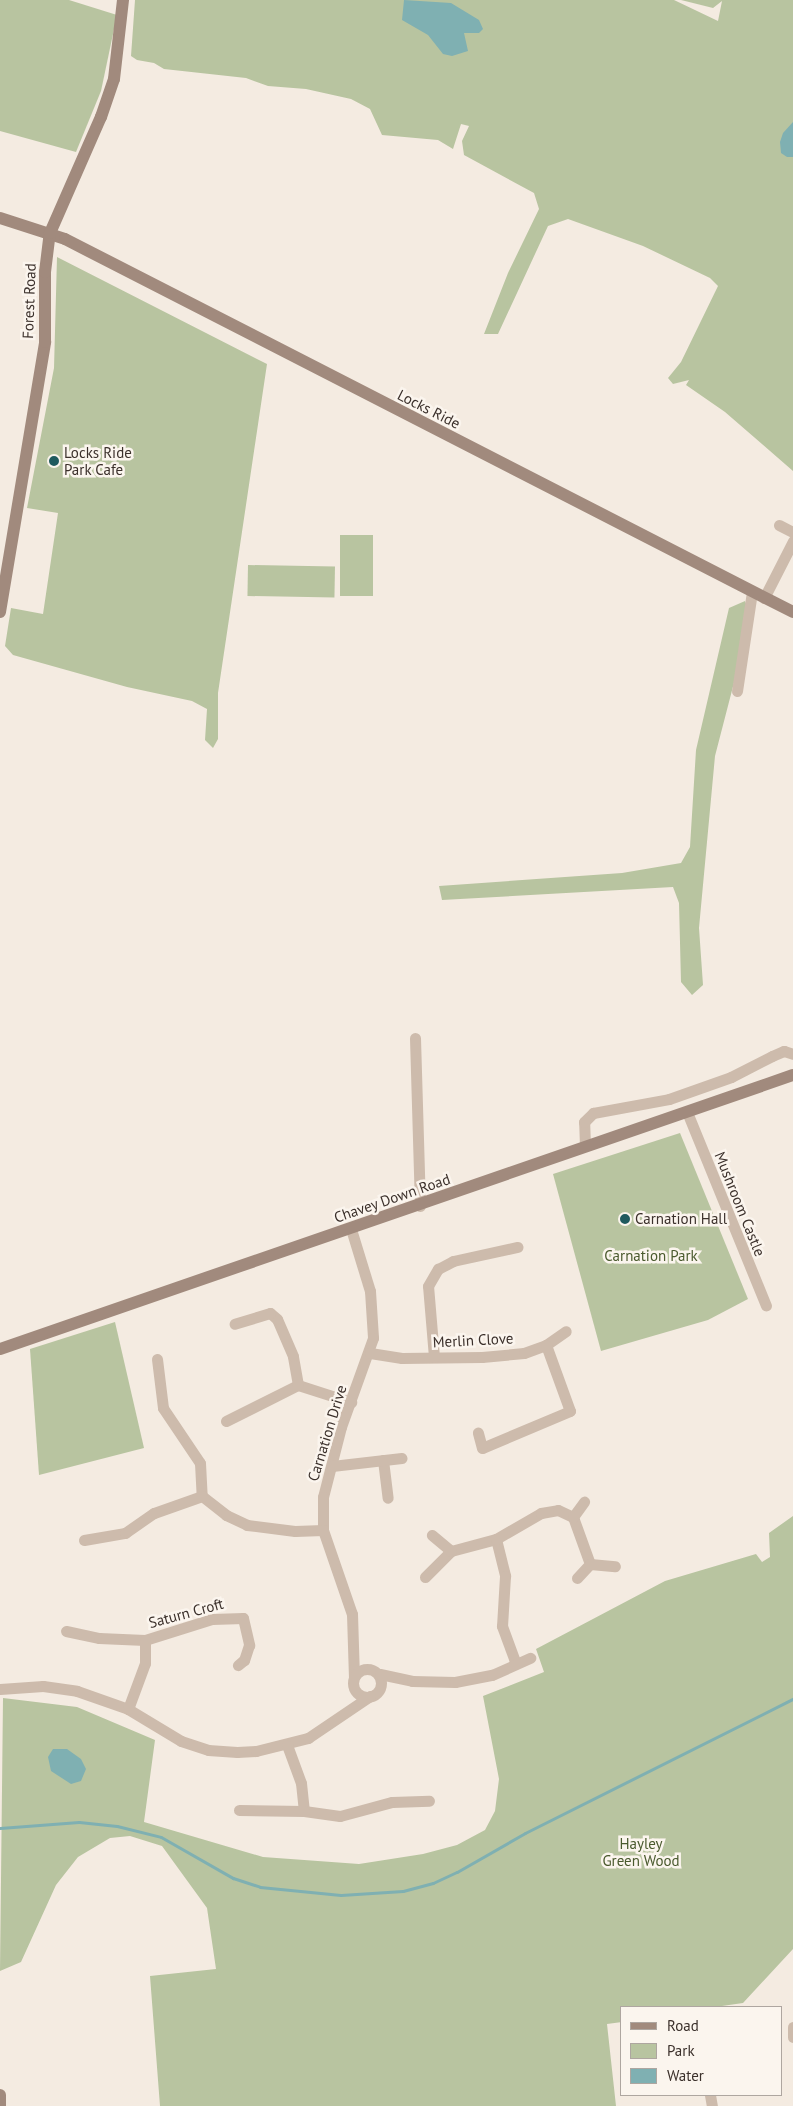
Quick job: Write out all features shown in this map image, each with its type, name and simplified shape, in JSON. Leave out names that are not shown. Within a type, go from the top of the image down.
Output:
[{"type":"main road","name":"Forest Road","points":[[0,612],[45,342],[45,272],[50,233],[101,117],[114,79],[123,0]]},
{"type":"main road","name":"Locks Ride","points":[[0,218],[50,233],[793,612]]},
{"type":"main road","name":"Chavey Down Road","points":[[0,1349],[420,1206],[585,1146],[793,1075]]},
{"type":"main road","points":[[0,2094],[0,2106]]},
{"type":"street","points":[[779,525],[793,532]]},
{"type":"street","points":[[737,690],[758,595],[793,541]]},
{"type":"street","points":[[415,1038],[420,1206]]},
{"type":"street","points":[[585,1146],[584,1122],[593,1114],[669,1098],[731,1077],[772,1056],[784,1052],[793,1054]]},
{"type":"street","name":"Mushroom Castle","points":[[687,1112],[766,1306]]},
{"type":"street","name":"Carnation Drive","points":[[339,1717],[354,1683],[355,1646],[348,1599],[332,1563],[323,1530],[323,1497],[351,1402],[370,1353],[373,1314],[366,1274],[351,1229]]},
{"type":"street","points":[[434,1358],[428,1286],[438,1269],[453,1261],[517,1247]]},
{"type":"street","points":[[235,1324],[270,1313],[277,1319],[293,1356],[298,1385]]},
{"type":"street","name":"Merlin Clove","points":[[370,1353],[434,1358],[507,1355],[546,1345],[566,1332]]},
{"type":"street","points":[[478,1433],[482,1448],[570,1411],[546,1345]]},
{"type":"street","points":[[157,1359],[163,1408],[182,1441],[200,1463],[202,1496],[226,1515],[247,1525],[295,1531],[323,1530]]},
{"type":"street","points":[[226,1421],[298,1385],[351,1402]]},
{"type":"street","points":[[332,1466],[402,1458]]},
{"type":"street","points":[[383,1460],[388,1498]]},
{"type":"street","points":[[84,1540],[124,1533],[154,1513],[202,1496]]},
{"type":"street","points":[[572,1517],[584,1502]]},
{"type":"street","points":[[424,1577],[451,1551],[496,1539],[541,1513],[558,1510],[572,1517],[590,1564]]},
{"type":"street","points":[[432,1534],[451,1551]]},
{"type":"street","points":[[496,1539],[505,1576],[502,1626],[516,1664]]},
{"type":"street","points":[[590,1564],[615,1566]]},
{"type":"street","points":[[577,1578],[590,1564]]},
{"type":"street","name":"Saturn Croft","points":[[66,1631],[99,1638],[145,1640],[212,1619],[243,1618],[250,1646],[248,1654],[238,1665]]},
{"type":"street","name":"Saturn Croft","points":[[128,1709],[145,1663],[145,1640]]},
{"type":"street","name":"Carnation Drive","points":[[355,1646],[363,1663],[378,1673]]},
{"type":"street","points":[[370,1696],[361,1696],[354,1683],[363,1670],[412,1681],[455,1682],[492,1675],[530,1658]]},
{"type":"street","points":[[378,1673],[381,1688]]},
{"type":"street","points":[[0,1689],[43,1686],[77,1691],[128,1709],[164,1734],[208,1750],[256,1752],[308,1738],[381,1688],[412,1681]]},
{"type":"street","points":[[287,1745],[301,1783],[304,1811]]},
{"type":"street","points":[[239,1810],[304,1811],[340,1816],[392,1802],[429,1801]]},
{"type":"street","points":[[793,2027],[793,2037]]},
{"type":"green space","points":[[0,0],[69,0],[117,15],[101,91],[76,152],[0,131]]},
{"type":"green space","points":[[135,0],[674,0],[718,21],[722,1],[713,8],[681,0],[793,0],[793,471],[725,412],[686,385],[689,380],[673,384],[668,378],[681,362],[718,286],[710,278],[643,246],[568,219],[548,226],[498,334],[484,334],[508,273],[539,209],[534,193],[464,155],[462,141],[469,126],[461,124],[453,149],[438,140],[382,135],[370,109],[351,99],[306,89],[268,86],[246,78],[164,69],[154,63],[137,60],[131,56]]},
{"type":"green space","points":[[57,257],[267,364],[218,693],[218,739],[213,748],[205,740],[207,709],[192,701],[127,687],[13,655],[5,646],[11,608],[43,614],[58,513],[27,508],[54,368]]},
{"type":"green space","points":[[340,535],[373,535],[373,596],[340,596]]},
{"type":"green space","points":[[248,565],[335,567],[334,598],[247,596]]},
{"type":"green space","points":[[745,601],[751,617],[715,756],[699,928],[703,985],[692,995],[681,982],[679,903],[673,887],[442,900],[439,886],[622,873],[681,863],[690,847],[696,750],[729,608]]},
{"type":"green space","name":"Carnation Park","points":[[680,1133],[748,1299],[708,1320],[601,1351],[553,1174]]},
{"type":"green space","points":[[115,1322],[144,1448],[39,1475],[30,1349]]},
{"type":"green space","name":"Hayley Green Wood","points":[[793,1516],[793,1949],[743,2003],[722,2006],[620,2006],[620,2022],[607,2024],[616,2106],[160,2106],[150,1976],[216,1969],[207,1908],[162,1846],[130,1836],[110,1838],[78,1857],[56,1885],[21,1962],[0,1971],[3,1698],[77,1707],[155,1740],[144,1822],[263,1857],[359,1864],[423,1854],[457,1845],[485,1830],[495,1811],[499,1779],[483,1696],[544,1672],[536,1649],[665,1581],[756,1554],[762,1562],[770,1557],[769,1533]]},
{"type":"water","points":[[404,0],[451,3],[479,20],[483,29],[479,33],[464,33],[468,51],[452,56],[443,54],[428,35],[402,20]]},
{"type":"water","points":[[793,122],[793,157],[787,157],[781,153],[780,142],[783,133]]},
{"type":"water","points":[[53,1749],[67,1749],[81,1759],[86,1769],[81,1781],[71,1784],[51,1771],[48,1757]]},
{"type":"waterway","points":[[0,1828],[79,1822],[117,1826],[161,1837],[233,1878],[260,1887],[341,1895],[403,1891],[433,1883],[457,1872],[525,1833],[793,1699]]},
{"type":"place","name":"Locks Ride Park Cafe","points":[[54,461]]},
{"type":"place","name":"Carnation Hall","points":[[625,1219]]}]
